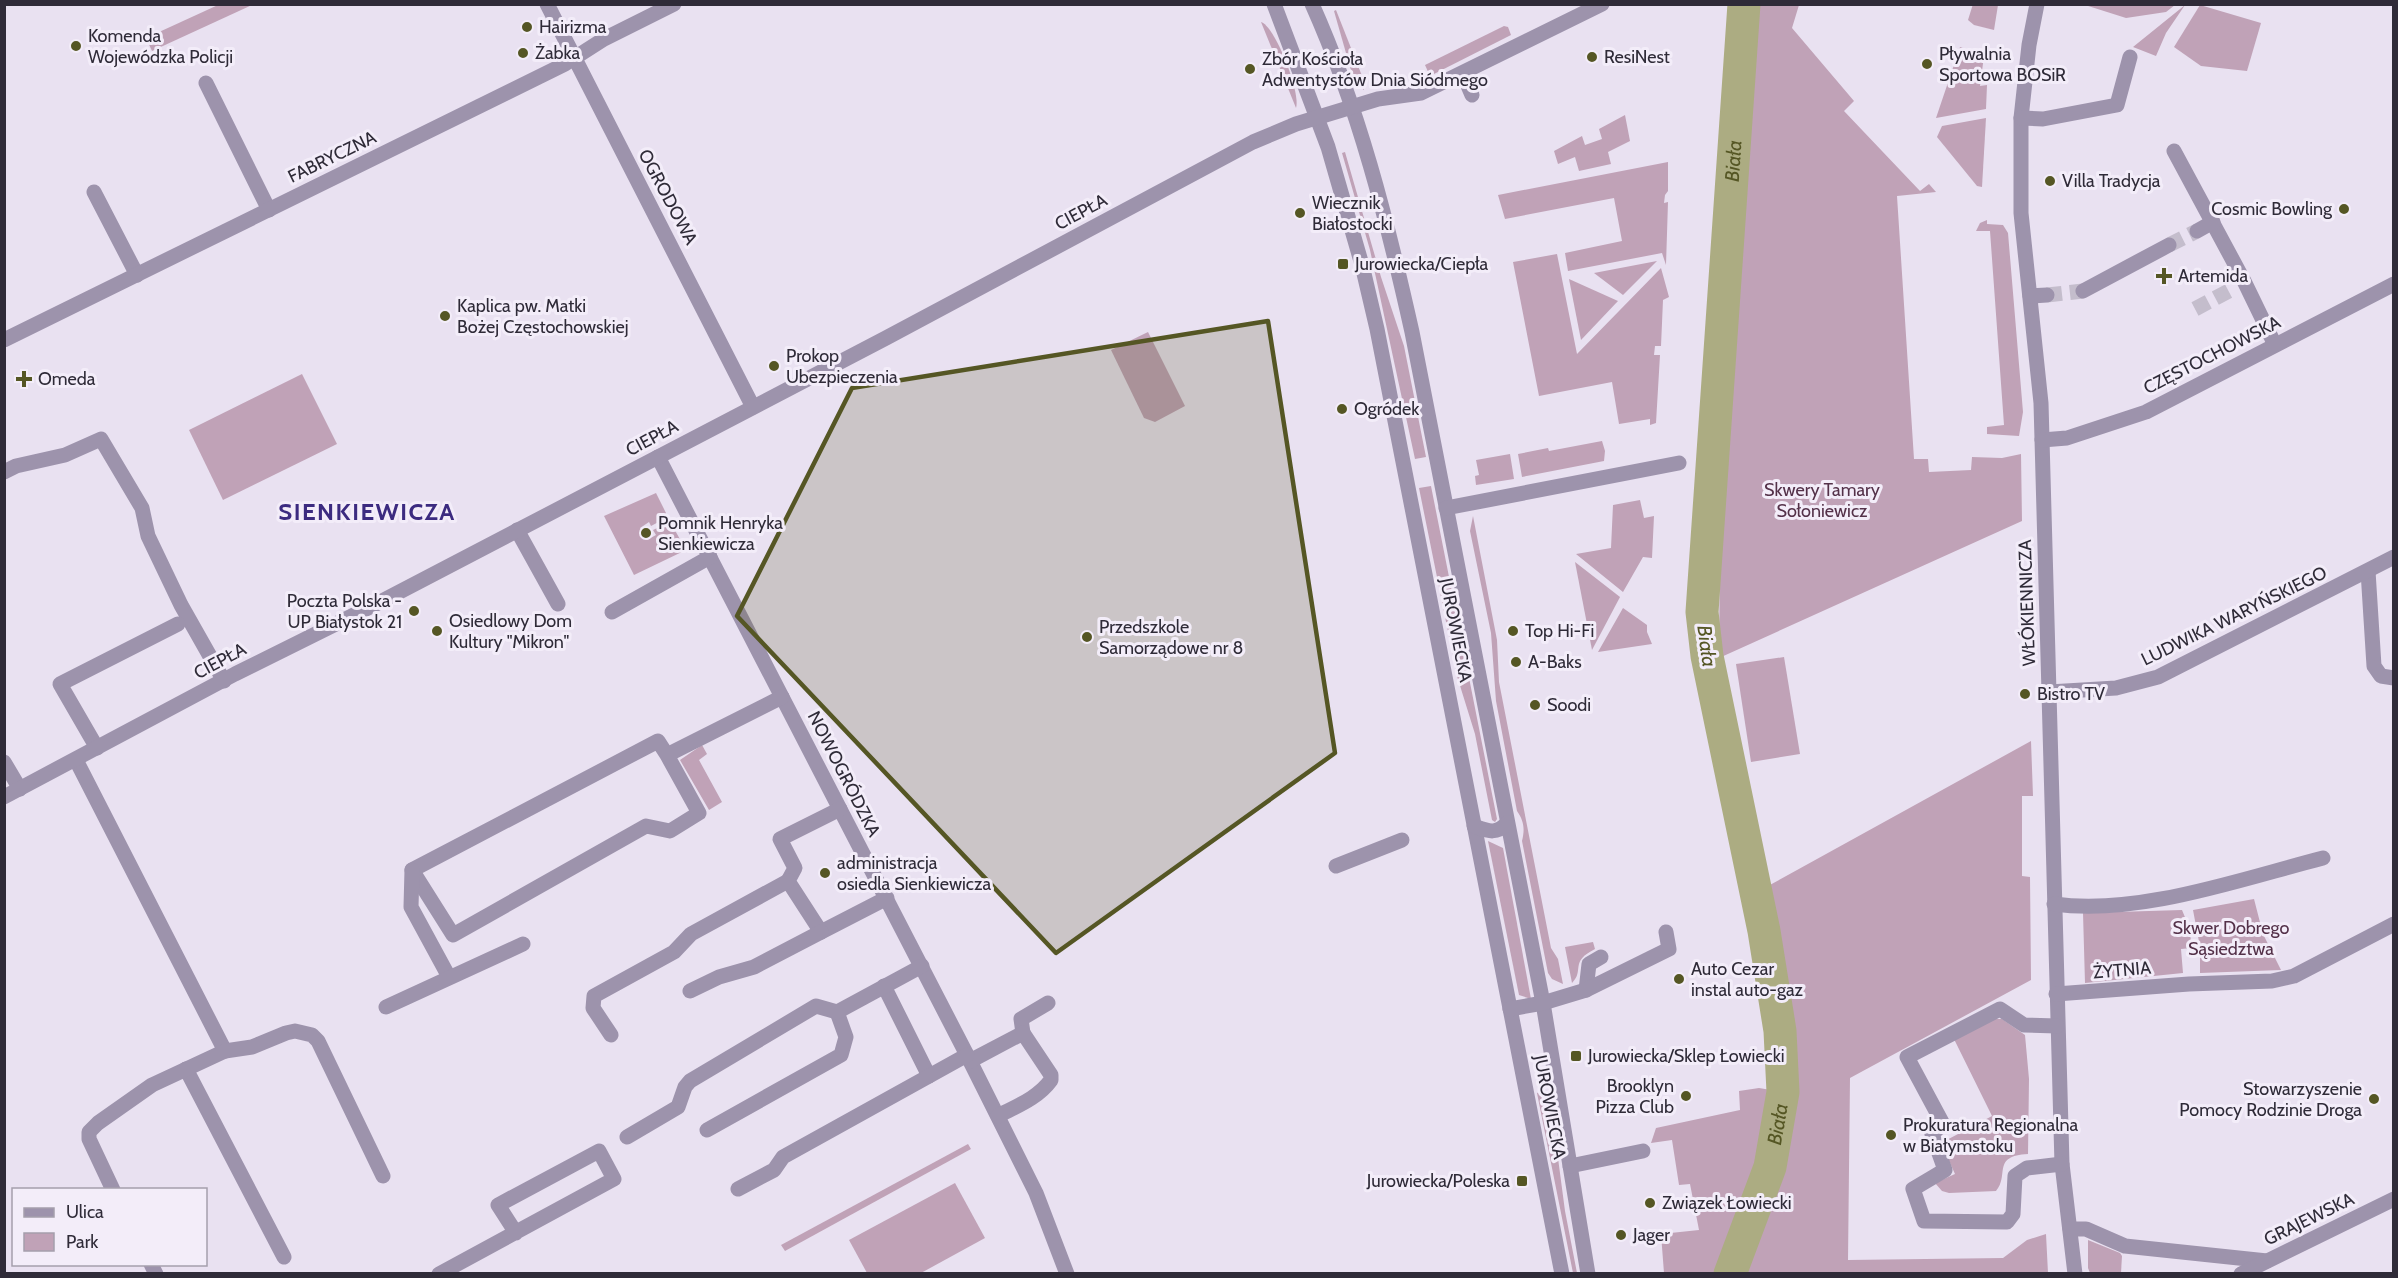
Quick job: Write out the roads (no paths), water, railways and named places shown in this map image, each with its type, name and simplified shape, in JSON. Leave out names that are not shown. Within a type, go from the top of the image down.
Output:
[{"type":"street","name":"OGRODOWA","points":[[547,4],[753,407]]},
{"type":"street","name":"FABRYCZNA","points":[[4,340],[574,59],[604,39],[674,4]]},
{"type":"street","name":"JUROWIECKA","points":[[1274,4],[1328,147],[1362,265],[1377,329],[1562,1274]]},
{"type":"street","name":"JUROWIECKA","points":[[1312,4],[1353,106],[1391,239],[1543,1003],[1588,1274]]},
{"type":"street","name":"CIEPŁA","points":[[4,797],[658,457],[1253,142],[1317,117],[1353,106],[1378,99],[1421,93],[1602,4]]},
{"type":"street","name":"WŁÓKIENNICZA","points":[[2037,4],[2029,45],[2020,118],[2021,213],[2041,403],[2056,1026],[2062,1164],[2075,1274]]},
{"type":"street","points":[[2020,118],[2043,119],[2117,105],[2130,57]]},
{"type":"street","points":[[1463,74],[1472,95]]},
{"type":"street","points":[[206,83],[269,210]]},
{"type":"street","points":[[2175,151],[2275,345]]},
{"type":"street","points":[[94,192],[137,275]]},
{"type":"street","points":[[2197,231],[2212,222]]},
{"type":"street","points":[[2083,291],[2169,245]]},
{"type":"street","name":"CZĘSTOCHOWSKA","points":[[2042,440],[2067,438],[2146,412],[2394,284]]},
{"type":"street","points":[[2030,296],[2047,295]]},
{"type":"street","points":[[4,472],[16,466],[65,455],[101,439],[142,508],[148,536],[181,605],[224,681]]},
{"type":"street","name":"NOWOGRÓDZKA","points":[[658,457],[969,1058],[1042,1205],[1067,1274]]},
{"type":"street","points":[[1446,508],[1679,463]]},
{"type":"street","points":[[517,530],[558,604]]},
{"type":"street","points":[[612,612],[710,557]]},
{"type":"street","name":"LUDWIKA WARYŃSKIEGO","points":[[2049,692],[2116,688],[2157,677],[2394,557]]},
{"type":"street","points":[[2368,571],[2374,666],[2381,676],[2394,678]]},
{"type":"street","points":[[97,748],[60,684],[178,624]]},
{"type":"street","points":[[667,755],[782,697]]},
{"type":"street","points":[[658,741],[699,813],[670,831],[646,826],[453,934],[412,870],[658,741]]},
{"type":"street","points":[[76,760],[225,1051]]},
{"type":"street","points":[[4,762],[20,789]]},
{"type":"street","points":[[611,1035],[593,1008],[594,996],[674,952],[691,934],[788,881],[795,868],[780,839],[840,809]]},
{"type":"street","points":[[1474,825],[1492,832],[1499,831],[1507,823]]},
{"type":"street","points":[[1336,866],[1402,840]]},
{"type":"street","points":[[2054,904],[2076,907],[2117,905],[2185,894],[2323,858]]},
{"type":"street","points":[[412,870],[411,907],[449,977]]},
{"type":"street","points":[[788,881],[821,932]]},
{"type":"street","points":[[690,990],[719,977],[754,967],[887,898]]},
{"type":"street","name":"ŻYTNIA","points":[[2056,994],[2189,984],[2272,981],[2294,976],[2394,924]]},
{"type":"street","points":[[1510,1009],[1543,1003],[1586,990],[1669,949],[1666,932]]},
{"type":"street","points":[[386,1007],[523,944]]},
{"type":"street","points":[[1586,990],[1589,964],[1601,957]]},
{"type":"street","points":[[627,1137],[678,1107],[685,1087],[690,1081],[816,1006],[837,1012],[922,966]]},
{"type":"street","points":[[884,986],[929,1076]]},
{"type":"street","points":[[998,1116],[1026,1102],[1044,1089],[1051,1080],[1051,1075],[1023,1033],[1022,1019],[1048,1003]]},
{"type":"street","points":[[2056,1026],[2024,1025],[2000,1009],[1907,1057],[1943,1124],[1932,1134],[1945,1170],[1913,1189],[1924,1221],[2007,1222],[2013,1214],[2015,1176],[2027,1168],[2062,1164]]},
{"type":"street","points":[[707,1130],[841,1055],[846,1037],[837,1012]]},
{"type":"street","points":[[112,1188],[90,1143],[89,1132],[98,1123],[152,1085],[225,1051],[252,1047],[286,1033],[303,1032],[312,1035],[318,1041],[383,1176]]},
{"type":"street","points":[[738,1190],[774,1170],[783,1157],[929,1076],[1023,1033]]},
{"type":"street","points":[[186,1069],[284,1257]]},
{"type":"street","points":[[439,1274],[516,1233],[614,1179],[599,1151],[498,1205],[516,1233]]},
{"type":"street","points":[[1570,1166],[1643,1151]]},
{"type":"street","name":"GRAJEWSKA","points":[[2241,1274],[2394,1199]]},
{"type":"street","points":[[2070,1229],[2086,1229],[2125,1246],[2267,1261]]},
{"type":"waterway","name":"Biała","points":[[1730,1274],[1770,1167],[1783,1092],[1780,1031],[1764,931],[1707,656],[1702,612],[1744,4]]},
{"type":"tunnel","points":[[2169,245],[2197,231]]},
{"type":"tunnel","points":[[2047,295],[2083,291]]},
{"type":"tunnel","points":[[2195,309],[2229,291]]},
{"type":"place","name":"Hairizma","points":[[527,27]]},
{"type":"place","name":"Komenda Wojewódzka Policji","points":[[76,46]]},
{"type":"place","name":"Żabka","points":[[523,53]]},
{"type":"place","name":"ResiNest","points":[[1592,57]]},
{"type":"place","name":"Pływalnia Sportowa BOSiR","points":[[1927,64]]},
{"type":"place","name":"Zbór Kościoła Adwentystów Dnia Siódmego","points":[[1250,69]]},
{"type":"place","name":"Villa Tradycja","points":[[2050,181]]},
{"type":"place","name":"Cosmic Bowling","points":[[2344,209]]},
{"type":"place","name":"Wiecznik Białostocki","points":[[1300,213]]},
{"type":"place","name":"Jurowiecka/Ciepła","points":[[1343,264]]},
{"type":"place","name":"Artemida","points":[[2164,276]]},
{"type":"place","name":"Kaplica pw. Matki Bożej Częstochowskiej","points":[[445,316]]},
{"type":"place","name":"Prokop Ubezpieczenia","points":[[774,366]]},
{"type":"place","name":"Omeda","points":[[24,379]]},
{"type":"place","name":"Ogródek","points":[[1342,409]]},
{"type":"place","name":"Pomnik Henryka Sienkiewicza","points":[[646,533]]},
{"type":"place","name":"Poczta Polska - UP Białystok 21","points":[[414,611]]},
{"type":"place","name":"Osiedlowy Dom Kultury \"Mikron\"","points":[[437,631]]},
{"type":"place","name":"Top Hi-Fi","points":[[1513,631]]},
{"type":"place","name":"Przedszkole Samorządowe nr 8","points":[[1087,637]]},
{"type":"place","name":"A-Baks","points":[[1516,662]]},
{"type":"place","name":"Bistro TV","points":[[2025,694]]},
{"type":"place","name":"Soodi","points":[[1535,705]]},
{"type":"place","name":"administracja osiedla Sienkiewicza","points":[[825,873]]},
{"type":"place","name":"Auto Cezar instal auto-gaz","points":[[1679,979]]},
{"type":"place","name":"Jurowiecka/Sklep Łowiecki","points":[[1576,1056]]},
{"type":"place","name":"Brooklyn Pizza Club","points":[[1686,1096]]},
{"type":"place","name":"Stowarzyszenie Pomocy Rodzinie Droga","points":[[2374,1099]]},
{"type":"place","name":"Prokuratura Regionalna w Białymstoku","points":[[1891,1135]]},
{"type":"place","name":"Jurowiecka/Poleska","points":[[1522,1181]]},
{"type":"place","name":"Związek Łowiecki","points":[[1650,1203]]},
{"type":"place","name":"Jager","points":[[1621,1235]]},
{"type":"district","name":"SIENKIEWICZA","points":[[367,511]]},
{"type":"park label","name":"Skwery Tamary Sołoniewicz","points":[[1822,500]]},
{"type":"park label","name":"Skwer Dobrego Sąsiedztwa","points":[[2231,938]]}]
